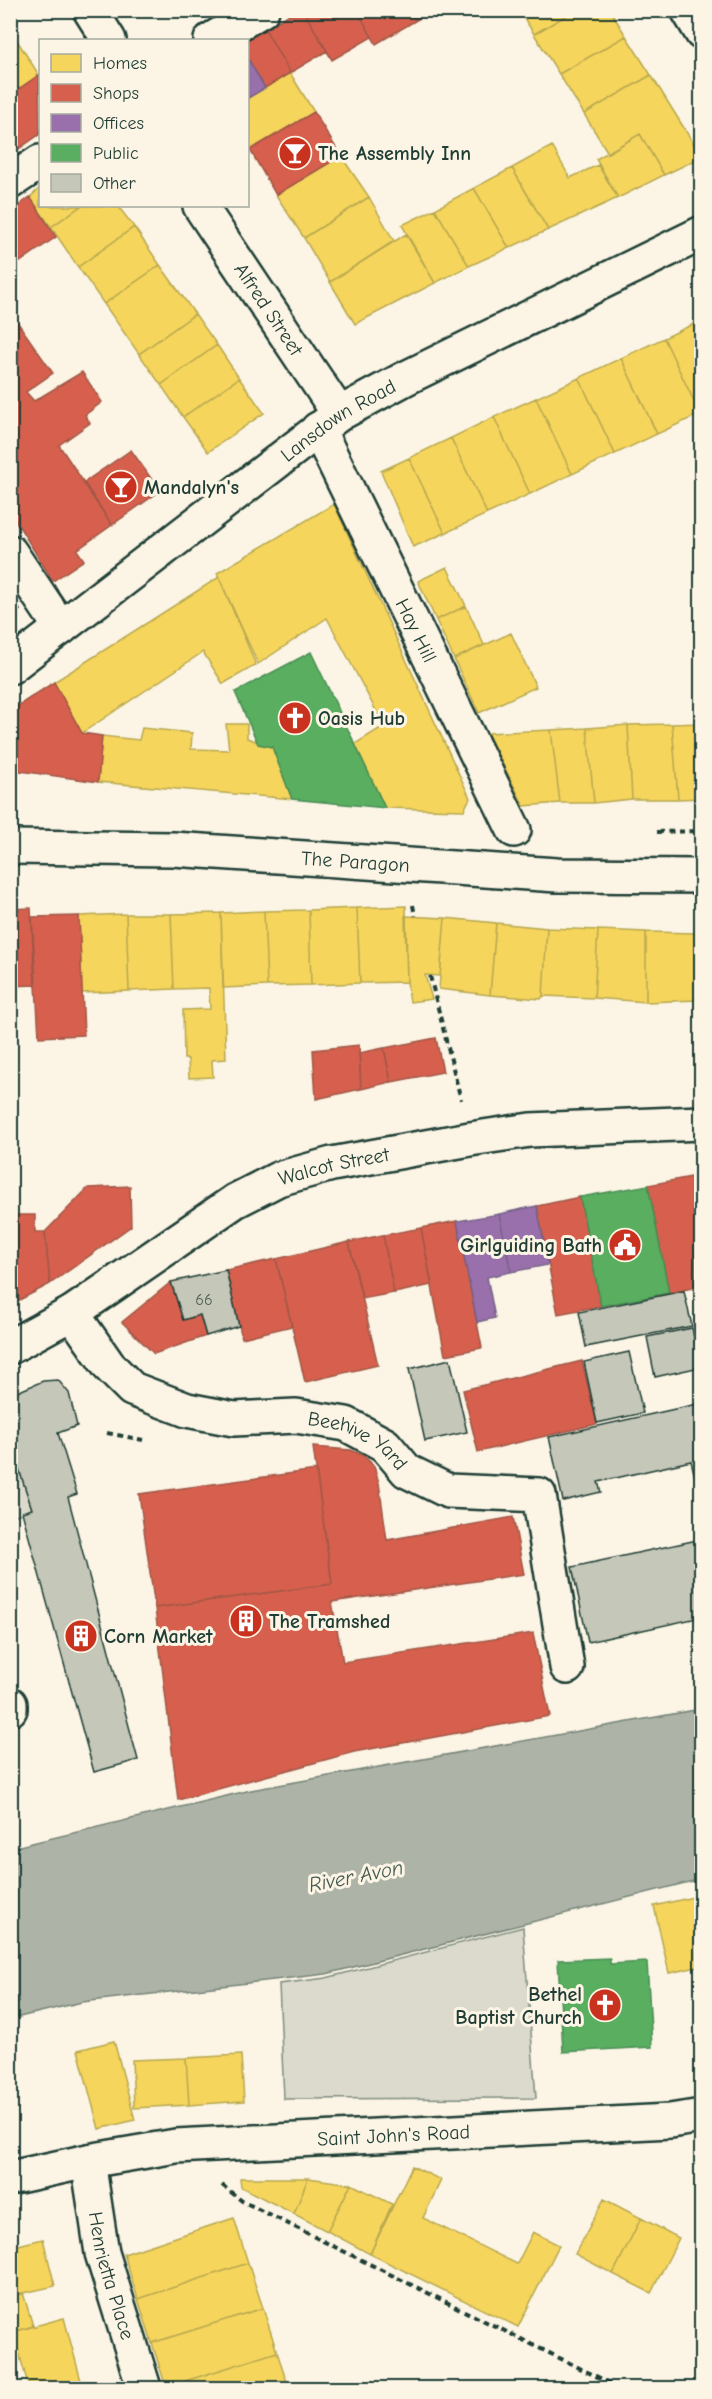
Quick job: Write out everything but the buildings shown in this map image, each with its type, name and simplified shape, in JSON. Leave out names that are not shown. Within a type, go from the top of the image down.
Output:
[{"type":"street","points":[[90,10],[108,39]]},
{"type":"street","points":[[213,39],[262,10]]},
{"type":"street","points":[[688,10],[702,33]]},
{"type":"street","points":[[10,183],[39,163]]},
{"type":"street","name":"Alfred Street","points":[[202,207],[328,422]]},
{"type":"street","name":"Lansdown Road","points":[[10,667],[328,422],[404,379],[702,233]]},
{"type":"street","name":"Hay Hill","points":[[328,422],[514,830]]},
{"type":"street","points":[[10,552],[61,628]]},
{"type":"street","name":"The Paragon","points":[[10,848],[172,849],[557,875],[702,876]]},
{"type":"street","name":"Walcot Street","points":[[10,1347],[72,1313],[235,1201],[278,1179],[332,1164],[530,1130],[702,1123]]},
{"type":"street","name":"Beehive Yard","points":[[72,1313],[108,1366],[132,1389],[187,1410],[234,1419],[296,1416],[346,1424],[385,1445],[407,1471],[448,1491],[539,1495],[567,1667]]},
{"type":"street","points":[[10,1704],[10,1709]]},
{"type":"street","name":"Saint John's Road","points":[[10,2178],[88,2161],[176,2146],[670,2121],[702,2116]]},
{"type":"street","name":"Henrietta Place","points":[[88,2161],[102,2253],[144,2388]]},
{"type":"path","points":[[413,906],[415,916]]},
{"type":"path","points":[[430,976],[456,1078]]},
{"type":"path","points":[[176,2146],[242,2201],[620,2388]]},
{"type":"shaded area","points":[[10,1405],[17,1463],[32,1509],[11,1517]]},
{"type":"shaded area","points":[[523,1927],[536,2098],[284,2099],[279,1984],[326,1978]]},
{"type":"water","name":"River Avon","points":[[701,1709],[701,1879],[326,1974],[82,2002],[11,2019],[11,1848],[251,1790]]},
{"type":"place","name":"The Assembly Inn","points":[[295,153]]},
{"type":"place","name":"Mandalyn's","points":[[121,487]]},
{"type":"place","name":"Oasis Hub","points":[[295,718]]},
{"type":"place","name":"Girlguiding Bath","points":[[625,1245]]},
{"type":"place","name":"The Tramshed","points":[[246,1621]]},
{"type":"place","name":"Corn Market","points":[[81,1636]]},
{"type":"place","name":"Bethel Baptist Church","points":[[605,2005]]}]
